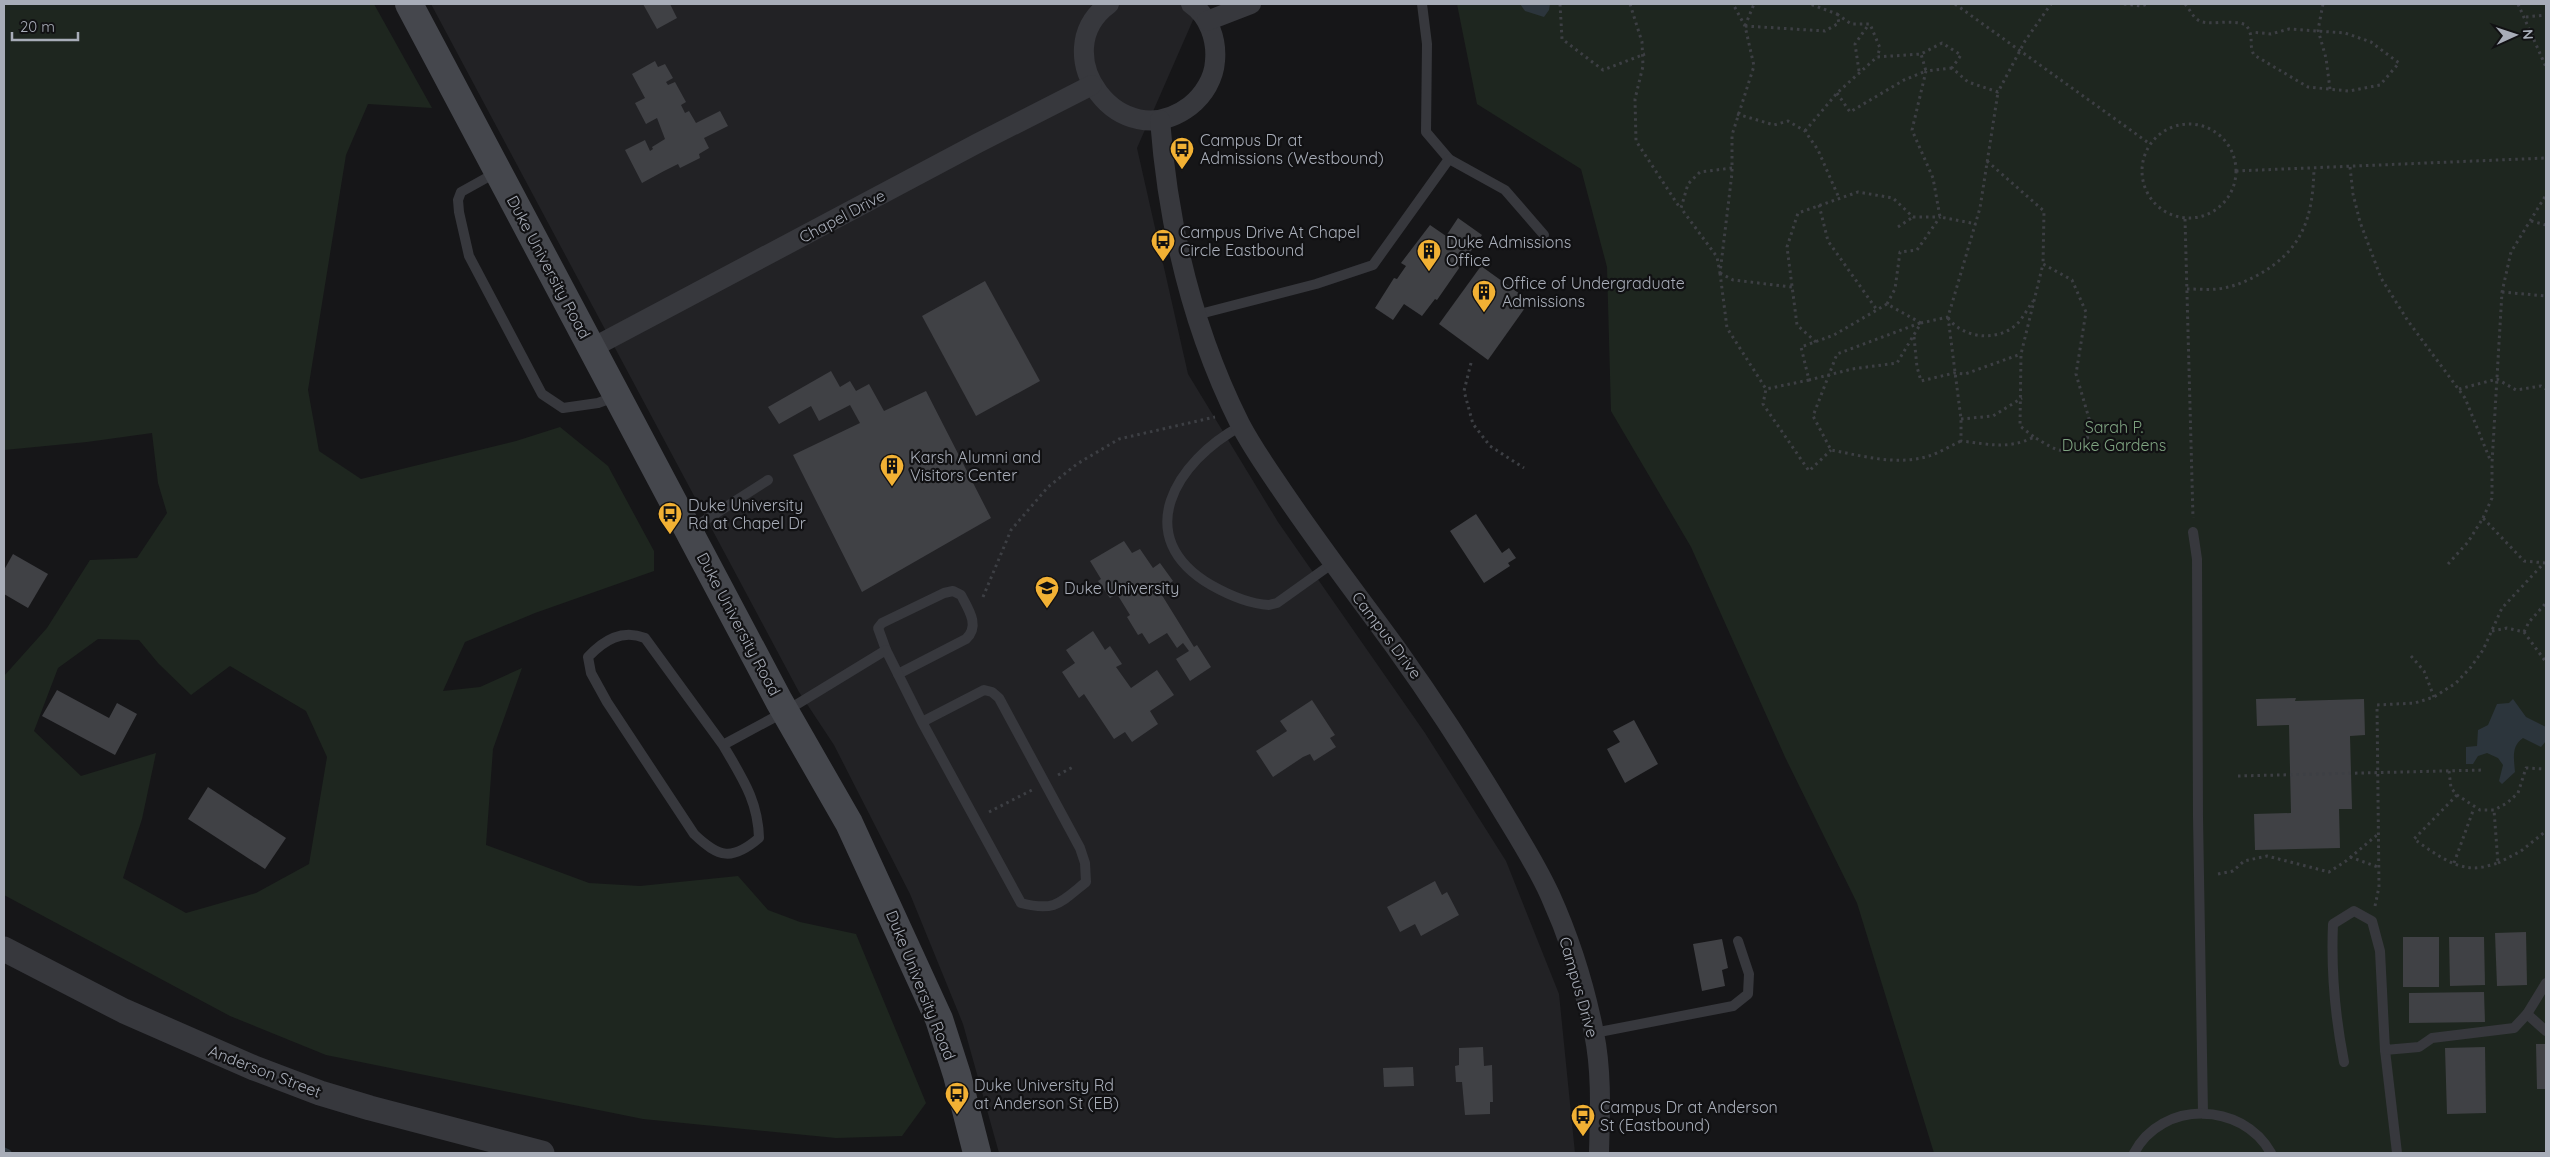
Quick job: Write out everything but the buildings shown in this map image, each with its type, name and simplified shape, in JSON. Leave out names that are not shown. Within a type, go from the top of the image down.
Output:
[{"type":"main road","name":"Duke University Road","points":[[409,4],[689,531],[849,823],[939,1019],[957,1075],[977,1153]]},
{"type":"street","points":[[1110,4],[1092,25],[1085,45],[1086,65],[1092,85],[1104,102],[1120,114],[1140,120],[1160,120],[1186,109],[1198,100],[1210,83],[1215,62],[1215,41],[1207,21],[1191,4]]},
{"type":"street","points":[[1207,21],[1251,4]]},
{"type":"street","name":"Chapel Drive","points":[[592,348],[978,143],[1092,85]]},
{"type":"street","name":"Campus Drive","points":[[1160,120],[1164,168],[1176,242],[1196,315],[1217,374],[1241,426],[1311,534],[1418,675],[1536,867],[1560,919],[1594,1033],[1601,1089],[1599,1153]]},
{"type":"street","name":"Anderson Street","points":[[4,950],[124,1011],[254,1068],[320,1093],[542,1153]]},
{"type":"lane","points":[[1422,4],[1427,44],[1426,132],[1449,159],[1505,190],[1544,235]]},
{"type":"lane","points":[[1196,315],[1316,284],[1373,265],[1449,159]]},
{"type":"lane","points":[[498,171],[461,192],[458,200],[459,212],[469,256],[542,394],[563,408],[598,403],[618,396]]},
{"type":"lane","points":[[1241,426],[1228,433],[1203,455],[1189,468],[1176,486],[1167,515],[1172,545],[1181,559],[1195,576],[1220,590],[1262,604],[1277,603],[1333,563]]},
{"type":"lane","points":[[689,531],[768,480]]},
{"type":"lane","points":[[2193,532],[2197,559],[2198,808],[2203,1113]]},
{"type":"lane","points":[[898,674],[966,639],[972,633],[974,626],[961,595],[953,591],[944,593],[882,623],[878,628],[886,650],[898,674],[922,722],[1021,903],[1039,908],[1050,908],[1086,882],[1085,863],[1080,848],[999,698],[992,692],[984,690],[922,722]]},
{"type":"lane","points":[[632,633],[645,638],[723,745],[752,794],[758,819],[759,838],[742,852],[724,854],[710,850],[694,834],[606,702],[591,673],[588,657],[601,644],[620,635],[632,633]]},
{"type":"lane","points":[[723,745],[786,711],[886,650]]},
{"type":"lane","points":[[2344,1062],[2337,1026],[2331,958],[2332,924],[2354,911],[2372,921],[2380,951],[2385,1050],[2397,1153]]},
{"type":"lane","points":[[1594,1033],[1733,1006],[1748,994],[1749,974],[1738,942]]},
{"type":"lane","points":[[2385,1050],[2419,1047],[2432,1038],[2514,1028],[2527,1014],[2546,983]]},
{"type":"lane","points":[[2527,1014],[2546,1030]]},
{"type":"lane","points":[[2134,1153],[2144,1139],[2162,1124],[2179,1116],[2203,1113],[2224,1116],[2245,1125],[2267,1146],[2271,1153]]},
{"type":"path","points":[[1560,4],[1562,39],[1603,70],[1644,54]]},
{"type":"path","points":[[1630,4],[1644,54],[1635,99],[1636,141],[1717,257],[1727,328],[1766,390],[1763,404],[1809,471],[1831,450]]},
{"type":"path","points":[[1720,273],[1729,216],[1732,135],[1737,114],[1754,66],[1745,26],[1733,4]]},
{"type":"path","points":[[1745,26],[1754,4]]},
{"type":"path","points":[[1810,4],[1837,14],[1851,24],[1870,24]]},
{"type":"path","points":[[1955,4],[2150,144]]},
{"type":"path","points":[[1960,441],[1961,419],[1948,318],[1980,208],[1998,92],[2020,49],[2051,4]]},
{"type":"path","points":[[2124,4],[2141,6],[2147,4]]},
{"type":"path","points":[[2185,4],[2196,19],[2206,24],[2237,21],[2246,25],[2252,32],[2271,34],[2289,29],[2345,33],[2371,42],[2399,63],[2380,84],[2349,91],[2308,88],[2259,60],[2251,50],[2252,32]]},
{"type":"path","points":[[2323,4],[2318,30],[2330,89]]},
{"type":"path","points":[[2518,4],[2526,17],[2546,67]]},
{"type":"path","points":[[1745,26],[1825,31],[1839,23],[1837,14]]},
{"type":"path","points":[[2526,17],[2546,15]]},
{"type":"path","points":[[1870,24],[1880,48],[1877,58]]},
{"type":"path","points":[[1859,71],[1855,44],[1870,24]]},
{"type":"path","points":[[1805,131],[1837,93],[1859,71],[1877,58],[1921,54],[1942,43],[1961,55],[1952,68]]},
{"type":"path","points":[[1809,380],[1801,347],[1834,335],[1887,304],[1895,289],[1900,252],[1917,250],[1940,217],[1933,178],[1912,130],[1926,70],[1921,54]]},
{"type":"path","points":[[1837,93],[1850,112],[1904,80],[1926,70],[1952,68],[1968,82],[1998,92]]},
{"type":"path","points":[[1737,114],[1774,125],[1788,121],[1805,131],[1818,150],[1840,198]]},
{"type":"path","points":[[2193,124],[2206,128],[2224,140],[2233,155],[2236,171],[2232,190],[2223,204],[2209,214],[2185,218],[2162,211],[2151,199],[2144,185],[2142,169],[2150,144],[2163,132],[2176,126],[2193,124]]},
{"type":"path","points":[[2236,171],[2546,158]]},
{"type":"path","points":[[1986,161],[2044,211],[2042,264],[2021,354],[2022,398],[2020,426],[2034,437],[2057,450],[2072,451],[2087,441],[2090,422],[2076,374],[2086,312],[2072,280],[2042,264]]},
{"type":"path","points":[[2350,167],[2353,194],[2360,222],[2382,278],[2408,321],[2465,398],[2492,462]]},
{"type":"path","points":[[1681,208],[1688,184],[1700,172],[1732,168]]},
{"type":"path","points":[[2187,289],[2218,289],[2242,283],[2285,258],[2300,238],[2307,217],[2314,194],[2314,168]]},
{"type":"path","points":[[1816,342],[1797,325],[1787,248],[1798,213],[1858,192],[1893,198],[1913,216]]},
{"type":"path","points":[[2448,564],[2468,542],[2484,518],[2492,498],[2492,462],[2502,292],[2511,252],[2546,196]]},
{"type":"path","points":[[1819,205],[1828,241],[1877,310]]},
{"type":"path","points":[[1898,227],[1913,216],[1940,217],[1976,224]]},
{"type":"path","points":[[2185,218],[2193,532]]},
{"type":"path","points":[[2531,221],[2546,225]]},
{"type":"path","points":[[1720,273],[1733,280],[1792,287]]},
{"type":"path","points":[[2502,292],[2546,296]]},
{"type":"path","points":[[1831,450],[1813,416],[1837,354],[1921,323],[1948,318],[1969,335],[2000,336],[2018,323],[2034,298]]},
{"type":"path","points":[[1887,304],[1921,323]]},
{"type":"path","points":[[1766,390],[1852,369],[1896,363],[1921,323]]},
{"type":"path","points":[[1914,335],[1917,367],[1921,381],[1954,373],[1966,374],[2021,354]]},
{"type":"path","points":[[1472,363],[1464,391],[1473,424],[1490,446],[1524,468]]},
{"type":"path","points":[[2459,389],[2497,379],[2516,390],[2541,386],[2546,389]]},
{"type":"path","points":[[1961,419],[1993,416],[2022,398]]},
{"type":"path","points":[[983,598],[1011,530],[1055,481],[1077,464],[1119,439],[1218,416]]},
{"type":"path","points":[[1831,450],[1881,460],[1913,460],[1930,456],[1960,441],[2005,446],[2018,445],[2034,437]]},
{"type":"path","points":[[2484,518],[2524,561],[2545,563]]},
{"type":"path","points":[[2372,921],[2379,887],[2377,705],[2415,703],[2434,697],[2456,682],[2471,667],[2492,631],[2502,608],[2545,563]]},
{"type":"path","points":[[2524,632],[2529,622],[2546,603]]},
{"type":"path","points":[[2492,631],[2507,628],[2524,632],[2546,662]]},
{"type":"path","points":[[2411,656],[2424,671],[2434,697]]},
{"type":"path","points":[[1054,777],[1073,767]]},
{"type":"path","points":[[2450,771],[2452,788],[2457,795],[2474,808],[2494,810],[2507,803],[2518,793],[2526,768],[2546,769]]},
{"type":"path","points":[[2238,776],[2484,770]]},
{"type":"path","points":[[976,819],[1032,789]]},
{"type":"path","points":[[2457,795],[2414,839],[2432,852],[2454,862],[2474,868],[2498,863],[2521,851],[2546,831]]},
{"type":"path","points":[[2454,862],[2474,808]]},
{"type":"path","points":[[2494,810],[2498,863]]},
{"type":"path","points":[[2218,874],[2233,871],[2244,861],[2267,856],[2329,872],[2378,835]]},
{"type":"path","points":[[2350,857],[2378,867]]},
{"type":"shaded area","name":"Duke University","points":[[431,4],[1200,4],[1137,148],[1188,374],[1278,522],[1425,733],[1506,861],[1559,994],[1575,1153],[999,1153],[963,1024],[910,894],[834,745],[799,692]]},
{"type":"shaded area","points":[[1520,4],[1550,4],[1549,10],[1544,17],[1525,11]]},
{"type":"shaded area","points":[[2513,699],[2526,717],[2546,727],[2546,741],[2541,747],[2523,738],[2519,741],[2514,753],[2515,772],[2502,784],[2499,781],[2503,765],[2498,758],[2487,753],[2478,756],[2473,764],[2466,764],[2466,747],[2477,746],[2478,730],[2488,725],[2497,704],[2509,703]]},
{"type":"green space","points":[[4,4],[374,4],[432,108],[368,104],[346,155],[308,390],[319,451],[361,479],[516,441],[560,427],[608,466],[654,551],[654,571],[535,613],[465,642],[443,691],[480,687],[522,668],[493,749],[486,845],[589,883],[640,886],[738,876],[768,910],[800,922],[856,934],[926,1103],[902,1136],[836,1138],[643,1119],[326,1055],[230,1016],[4,895],[4,676],[47,628],[90,560],[137,558],[167,513],[158,483],[152,433],[87,442],[4,450]],"holes":[[[98,639],[139,640],[158,663],[191,695],[230,666],[306,711],[327,757],[309,864],[256,893],[186,913],[123,878],[142,819],[156,753],[81,776],[34,731],[58,668]]]},
{"type":"green space","name":"Sarah P. Duke Gardens","points":[[1457,4],[2546,4],[2546,1151],[2408,1153],[1934,1153],[1857,903],[1785,757],[1691,547],[1611,411],[1607,267],[1581,169],[1477,104]]},
{"type":"waterway","points":[[4,1151],[8,1153]]},
{"type":"place","name":"Campus Dr at Admissions (Westbound)","points":[[1182,170]]},
{"type":"place","name":"Campus Drive At Chapel Circle Eastbound","points":[[1163,262]]},
{"type":"place","name":"Duke Admissions Office","points":[[1429,272]]},
{"type":"place","name":"Office of Undergraduate Admissions","points":[[1484,313]]},
{"type":"place","name":"Karsh Alumni and Visitors Center","points":[[892,487]]},
{"type":"place","name":"Duke University Rd at Chapel Dr","points":[[670,535]]},
{"type":"place","name":"Duke University","points":[[1047,609]]},
{"type":"place","name":"Duke University Rd at Anderson St (EB)","points":[[957,1115]]},
{"type":"place","name":"Campus Dr at Anderson St (Eastbound)","points":[[1583,1137]]}]
